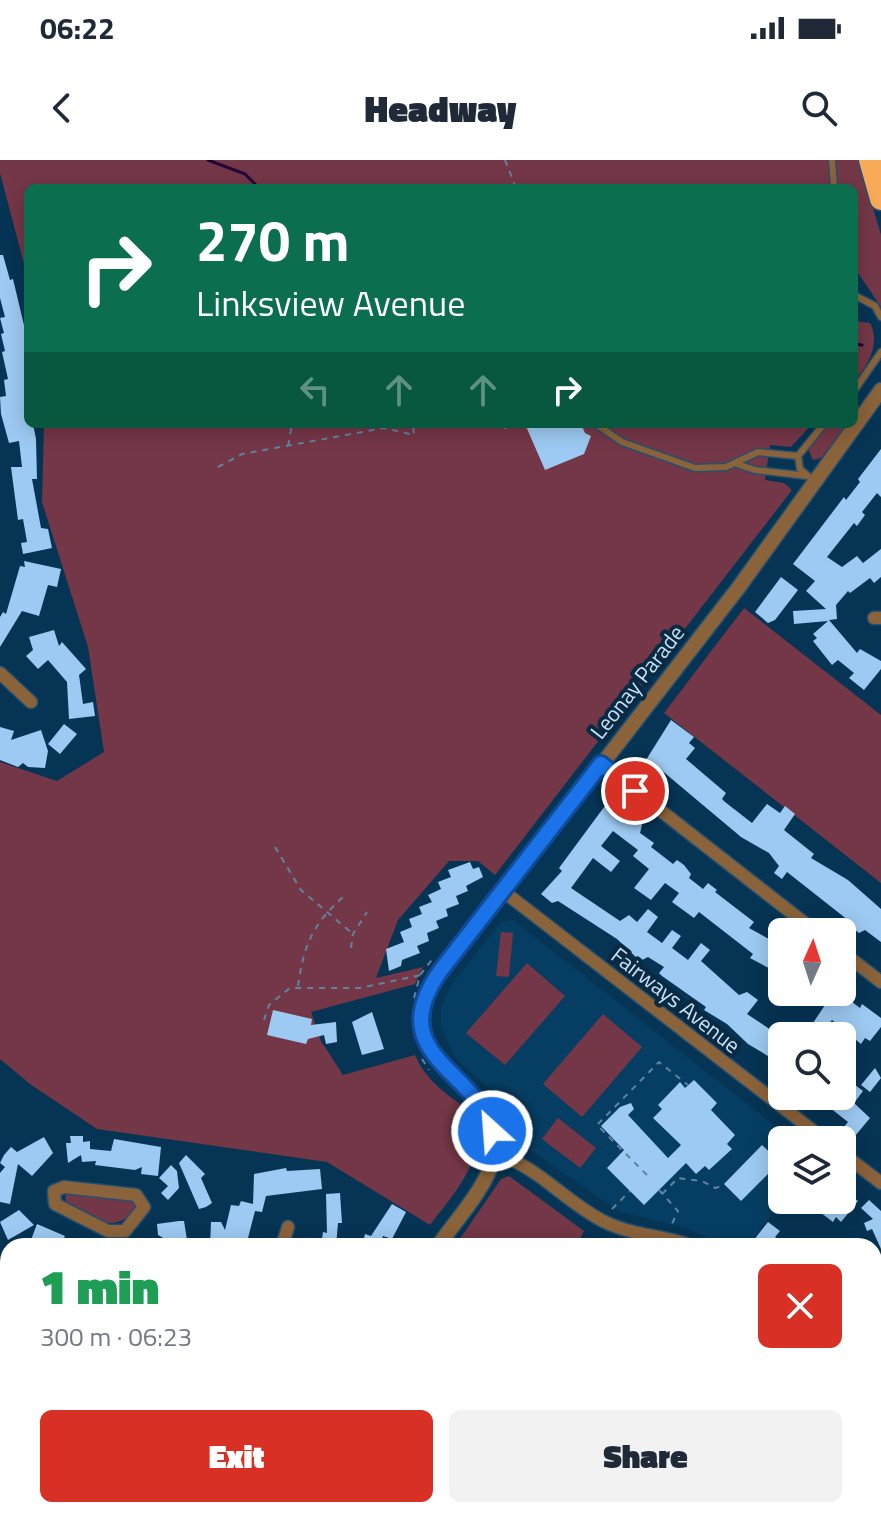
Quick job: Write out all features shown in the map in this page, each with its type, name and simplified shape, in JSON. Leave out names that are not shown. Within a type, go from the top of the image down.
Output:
[{"type":"highway","points":[[870,160],[881,199]]},
{"type":"street","name":"Leonay Parade","points":[[858,424],[881,390]]},
{"type":"street","name":"Leonay Parade","points":[[858,427],[881,408]]},
{"type":"street","name":"Leonay Parade","points":[[494,1153],[490,1124],[481,1104],[440,1066],[426,1039],[425,1003],[438,974],[739,587],[810,478],[855,429]]},
{"type":"street","points":[[0,673],[31,702]]},
{"type":"street","points":[[601,764],[798,918]]},
{"type":"street","name":"Fairways Avenue","points":[[503,891],[807,1126]]},
{"type":"street","points":[[856,963],[881,982]]},
{"type":"street","points":[[444,1238],[479,1187],[494,1153],[529,1167],[601,1220],[657,1238]]},
{"type":"street","points":[[856,1164],[881,1183]]},
{"type":"street","points":[[64,1187],[140,1197],[144,1204],[141,1214],[125,1231],[112,1232],[60,1207],[53,1201],[54,1191],[64,1187]]},
{"type":"street","points":[[285,1238],[288,1227]]},
{"type":"street","points":[[112,1232],[113,1238]]},
{"type":"lane","points":[[832,160],[834,184]]},
{"type":"lane","points":[[858,297],[875,306],[881,317]]},
{"type":"lane","points":[[858,387],[872,371],[881,352]]},
{"type":"lane","points":[[602,428],[622,442],[688,466],[709,469],[737,464],[758,452],[798,456]]},
{"type":"lane","points":[[810,478],[798,466],[798,456],[821,428]]},
{"type":"lane","points":[[737,464],[755,470],[810,478]]},
{"type":"path","points":[[505,160],[514,184]]},
{"type":"path","points":[[288,447],[291,428]]},
{"type":"path","points":[[218,467],[242,454],[384,428],[414,435],[413,428]]},
{"type":"path","points":[[275,847],[301,890],[353,934]]},
{"type":"path","points":[[298,987],[301,964],[316,922],[343,897]]},
{"type":"path","points":[[351,948],[353,934],[367,912]]},
{"type":"path","points":[[264,1020],[269,1005],[283,990],[298,987],[360,988],[438,974]]},
{"type":"path","points":[[647,1175],[597,1125],[659,1062],[688,1085]]},
{"type":"path","points":[[678,1211],[661,1192],[678,1178],[702,1181],[715,1188],[725,1185]]},
{"type":"path","points":[[612,1209],[630,1191]]},
{"type":"path","points":[[678,1211],[684,1210]]},
{"type":"path","points":[[672,1224],[678,1211]]},
{"type":"shaded area","points":[[0,160],[859,160],[881,235],[881,307],[858,273],[858,184],[24,184],[24,264],[0,173]]},
{"type":"shaded area","points":[[858,322],[870,323],[874,338],[864,368],[858,376]]},
{"type":"shaded area","points":[[44,428],[808,428],[791,447],[770,445],[765,480],[784,483],[792,490],[495,875],[478,861],[449,861],[398,920],[376,978],[423,967],[415,984],[311,1012],[321,1041],[343,1075],[415,1055],[432,1081],[470,1116],[477,1131],[471,1164],[452,1197],[430,1225],[327,1162],[97,1129],[30,1084],[0,1059],[0,762],[57,781],[104,752],[88,647],[42,502]]},
{"type":"shaded area","points":[[826,428],[844,428],[821,458],[813,460],[808,449]]},
{"type":"shaded area","points":[[744,608],[881,715],[881,883],[664,713]]},
{"type":"shaded area","points":[[513,920],[775,1126],[768,1126],[768,1214],[772,1214],[754,1238],[708,1238],[686,1228],[619,1211],[508,1135],[496,1095],[455,1058],[441,1026],[441,1008],[451,985],[502,921]]},
{"type":"shaded area","points":[[501,932],[513,933],[509,977],[496,976]]},
{"type":"shaded area","points":[[527,963],[565,996],[505,1065],[466,1033]]},
{"type":"shaded area","points":[[603,1014],[642,1047],[582,1117],[543,1084]]},
{"type":"shaded area","points":[[558,1118],[596,1148],[580,1168],[542,1139]]},
{"type":"shaded area","points":[[509,1176],[584,1231],[580,1238],[460,1238],[501,1179]]},
{"type":"shaded area","points":[[69,1193],[133,1201],[136,1209],[119,1221],[103,1222],[67,1204],[65,1196]]},
{"type":"building","points":[[0,255],[3,255],[10,280],[13,279],[24,325],[24,428],[34,428],[37,479],[32,479],[41,528],[48,529],[52,548],[23,554],[21,543],[27,542],[23,519],[18,520],[11,467],[22,467],[19,441],[9,443],[1,414],[0,397],[6,396],[4,380],[8,379],[2,352],[5,351],[1,334],[4,333],[0,318],[5,317],[0,298]]},
{"type":"building","points":[[527,428],[583,428],[591,436],[584,454],[545,470]]},
{"type":"building","points":[[881,449],[881,497],[877,493],[862,512],[865,515],[857,526],[854,523],[827,557],[842,567],[857,556],[863,563],[881,549],[881,577],[874,583],[870,578],[850,593],[848,591],[836,605],[837,619],[829,620],[857,653],[860,649],[881,661],[881,669],[864,690],[849,678],[854,673],[838,660],[832,665],[813,641],[817,638],[813,634],[828,621],[794,624],[793,611],[826,609],[806,591],[815,581],[793,564],[844,497],[846,500],[860,482],[858,479]]},
{"type":"building","points":[[24,561],[61,569],[57,587],[48,585],[39,616],[22,611],[0,647],[0,617],[3,612],[6,614],[20,566],[25,567]]},
{"type":"building","points":[[781,577],[798,590],[775,620],[768,623],[755,612]]},
{"type":"building","points":[[54,630],[59,646],[62,642],[86,669],[79,675],[83,704],[93,702],[95,716],[69,719],[67,682],[48,660],[38,669],[26,656],[33,650],[29,637]]},
{"type":"building","points":[[671,720],[694,737],[689,743],[695,748],[686,759],[726,793],[722,799],[725,802],[752,823],[767,804],[780,813],[785,806],[795,814],[784,830],[814,854],[811,858],[848,880],[881,909],[881,942],[865,930],[859,933],[856,931],[856,918],[845,918],[787,872],[782,879],[774,873],[779,866],[769,853],[741,837],[660,769],[653,778],[641,768]]},
{"type":"building","points":[[64,724],[77,734],[60,754],[48,744]]},
{"type":"building","points":[[0,727],[14,731],[11,740],[41,730],[48,751],[45,768],[28,767],[23,763],[18,767],[0,760]]},
{"type":"building","points":[[610,799],[642,825],[640,833],[654,843],[651,847],[673,864],[677,860],[684,865],[691,874],[689,878],[703,889],[708,883],[754,922],[749,928],[768,938],[768,968],[750,958],[753,954],[699,912],[694,918],[672,902],[679,893],[665,883],[651,900],[634,888],[649,869],[633,856],[638,850],[613,831],[601,846],[620,861],[611,872],[593,858],[571,888],[620,921],[629,915],[637,922],[648,909],[658,917],[647,932],[662,943],[672,930],[681,936],[672,948],[688,960],[701,943],[710,950],[701,961],[739,995],[747,992],[758,1000],[747,1014],[768,1028],[768,1056],[748,1044],[727,1024],[704,1010],[706,1007],[662,976],[659,973],[664,967],[648,957],[640,961],[617,939],[558,901],[552,903],[541,894],[562,871],[559,868]]},
{"type":"building","points":[[470,862],[473,869],[479,867],[483,877],[466,886],[468,891],[456,896],[459,904],[446,909],[448,916],[436,921],[439,928],[427,933],[429,941],[417,946],[420,953],[402,960],[401,966],[389,971],[386,949],[404,942],[400,932],[412,927],[409,919],[422,914],[419,907],[432,902],[428,895],[441,889],[438,882],[451,877],[448,870]]},
{"type":"building","points":[[862,1004],[881,1018],[881,1027],[870,1041],[865,1038],[861,1044],[856,1040],[856,1022],[814,1022],[824,1006],[856,1005],[860,1008]]},
{"type":"building","points":[[273,1010],[312,1019],[311,1025],[336,1022],[337,1042],[326,1044],[324,1035],[308,1039],[306,1044],[267,1035]]},
{"type":"building","points":[[372,1012],[384,1049],[362,1055],[352,1022]]},
{"type":"building","points":[[875,1068],[881,1078],[870,1092],[861,1085]]},
{"type":"building","points":[[694,1080],[717,1103],[711,1110],[735,1135],[727,1144],[732,1149],[709,1170],[705,1166],[696,1174],[686,1163],[644,1205],[607,1168],[624,1150],[601,1126],[620,1107],[631,1103],[634,1109],[628,1115],[668,1158],[681,1145],[653,1118],[662,1109],[658,1105],[680,1082],[685,1088]]},
{"type":"building","points":[[856,1086],[863,1091],[856,1100]]},
{"type":"building","points":[[856,1105],[870,1118],[856,1135],[856,1126],[845,1126],[848,1122],[833,1110],[856,1110]]},
{"type":"building","points":[[70,1136],[83,1136],[83,1142],[90,1141],[90,1149],[111,1151],[114,1139],[161,1147],[158,1176],[141,1174],[142,1167],[135,1170],[95,1165],[96,1161],[82,1162],[81,1155],[68,1163],[66,1143],[71,1143]]},
{"type":"building","points":[[44,1137],[53,1153],[32,1176],[18,1164],[10,1204],[0,1202],[0,1173],[5,1167],[0,1163],[4,1155],[11,1147],[17,1152]]},
{"type":"building","points":[[762,1145],[768,1151],[768,1174],[741,1201],[724,1184]]},
{"type":"building","points":[[186,1155],[205,1174],[201,1178],[212,1203],[206,1207],[199,1209],[179,1163]]},
{"type":"building","points":[[171,1165],[177,1171],[179,1188],[168,1200],[161,1193],[168,1186],[159,1178]]},
{"type":"building","points":[[286,1168],[287,1171],[320,1169],[322,1189],[266,1196],[262,1212],[255,1211],[248,1238],[210,1238],[211,1222],[221,1222],[225,1230],[231,1205],[239,1206],[241,1201],[253,1204],[254,1174]]},
{"type":"building","points":[[340,1193],[342,1223],[338,1223],[337,1238],[322,1238],[323,1232],[327,1233],[326,1194]]},
{"type":"building","points":[[869,1200],[881,1211],[881,1238],[876,1238],[872,1229],[867,1231],[864,1223],[873,1219],[861,1208]]},
{"type":"building","points":[[392,1204],[406,1212],[393,1238],[364,1238],[365,1234],[371,1236]]},
{"type":"building","points":[[19,1210],[34,1225],[7,1238],[0,1222]]},
{"type":"building","points":[[822,1214],[847,1214],[841,1222],[836,1217],[833,1222]]},
{"type":"building","points":[[184,1221],[187,1238],[163,1238],[158,1235],[157,1224]]},
{"type":"building","points":[[768,1222],[780,1231],[776,1238],[755,1238]]},
{"type":"building","points":[[37,1224],[65,1236],[64,1238],[32,1238]]},
{"type":"waterway","points":[[208,160],[245,174],[255,184]]},
{"type":"waterway","points":[[858,344],[862,345]]},
{"type":"route","points":[[492,1131],[481,1104],[440,1066],[431,1053],[423,1022],[427,994],[441,970],[601,764],[635,791]]}]
